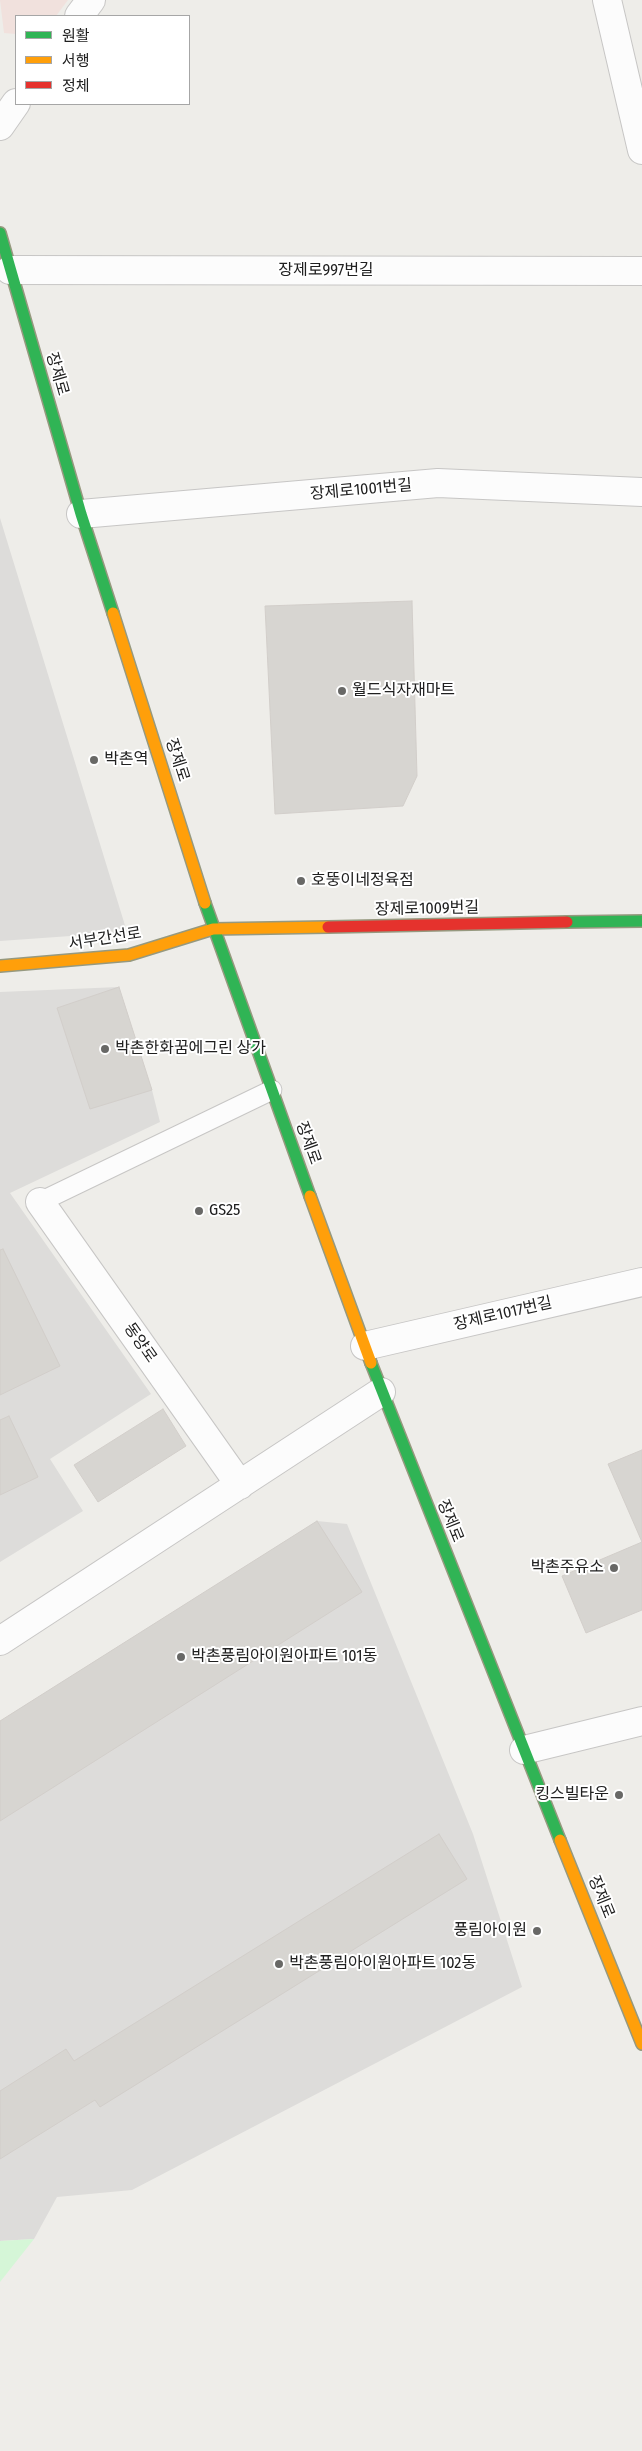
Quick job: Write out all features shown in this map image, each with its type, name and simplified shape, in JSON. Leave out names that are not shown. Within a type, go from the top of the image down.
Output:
[{"type":"main road","name":"장제로","points":[[0,233],[81,514],[213,929],[381,1392],[642,2044]]},
{"type":"main road","name":"장제로1009번길","points":[[213,929],[642,921]]},
{"type":"main road","name":"서부간선로","points":[[0,966],[129,955],[213,929]]},
{"type":"street","points":[[80,15],[91,0]]},
{"type":"street","points":[[607,0],[642,150]]},
{"type":"street","points":[[0,126],[15,104]]},
{"type":"street","name":"장제로997번길","points":[[10,270],[642,271]]},
{"type":"street","name":"장제로1001번길","points":[[81,514],[438,483],[642,492]]},
{"type":"street","name":"동양로","points":[[40,1202],[240,1484]]},
{"type":"street","name":"장제로1017번길","points":[[365,1346],[642,1282]]},
{"type":"street","points":[[0,1641],[381,1392]]},
{"type":"street","points":[[524,1750],[642,1721]]},
{"type":"lane","points":[[40,1202],[272,1090]]},
{"type":"shaded area","points":[[0,0],[68,0],[57,15],[15,15],[15,34],[4,33]]},
{"type":"shaded area","points":[[0,518],[127,932],[0,941]]},
{"type":"shaded area","points":[[119,987],[152,1090],[160,1122],[10,1193],[151,1394],[50,1459],[83,1511],[0,1562],[0,992]]},
{"type":"shaded area","points":[[317,1521],[347,1524],[473,1834],[522,1987],[132,2190],[57,2197],[34,2239],[0,2241],[0,1721]]},
{"type":"green space","points":[[34,2239],[0,2282],[0,2241]]},
{"type":"building","name":"월드식자재마트","points":[[412,601],[417,776],[403,806],[275,814],[265,606]]},
{"type":"building","name":"박촌한화꿈에그린 상가","points":[[119,987],[152,1090],[90,1109],[57,1008]]},
{"type":"building","points":[[3,1249],[60,1366],[0,1395],[0,1250]]},
{"type":"building","points":[[163,1409],[186,1446],[98,1502],[74,1465]]},
{"type":"building","points":[[9,1416],[38,1477],[0,1495],[0,1420]]},
{"type":"building","points":[[642,1450],[642,1542],[608,1464]]},
{"type":"building","name":"박촌풍림아이원아파트 101동","points":[[317,1521],[362,1592],[0,1821],[0,1721]]},
{"type":"building","points":[[642,1542],[642,1610],[586,1633],[562,1576]]},
{"type":"building","name":"박촌풍림아이원아파트 102동","points":[[439,1834],[467,1879],[100,2107],[95,2100],[0,2159],[0,2091],[66,2049],[74,2061]]},
{"type":"traffic: fast","points":[[0,233],[81,514],[113,613]]},
{"type":"traffic: fast","points":[[205,903],[310,1196]]},
{"type":"traffic: fast","points":[[567,922],[642,921]]},
{"type":"traffic: fast","points":[[371,1363],[560,1840]]},
{"type":"traffic: slow","points":[[113,613],[205,903]]},
{"type":"traffic: slow","points":[[0,966],[129,955],[213,929],[328,927]]},
{"type":"traffic: slow","points":[[310,1196],[371,1363]]},
{"type":"traffic: slow","points":[[560,1840],[642,2044]]},
{"type":"traffic: jam","points":[[328,927],[567,922]]},
{"type":"place","name":"월드식자재마트","points":[[342,691]]},
{"type":"place","name":"박촌역","points":[[94,760]]},
{"type":"place","name":"호뚱이네정육점","points":[[301,881]]},
{"type":"place","name":"박촌한화꿈에그린 상가","points":[[105,1049]]},
{"type":"place","name":"GS25","points":[[199,1211]]},
{"type":"place","name":"박촌주유소","points":[[614,1568]]},
{"type":"place","name":"박촌풍림아이원아파트 101동","points":[[181,1657]]},
{"type":"place","name":"킹스빌타운","points":[[619,1795]]},
{"type":"place","name":"풍림아이원","points":[[537,1931]]},
{"type":"place","name":"박촌풍림아이원아파트 102동","points":[[279,1964]]}]
